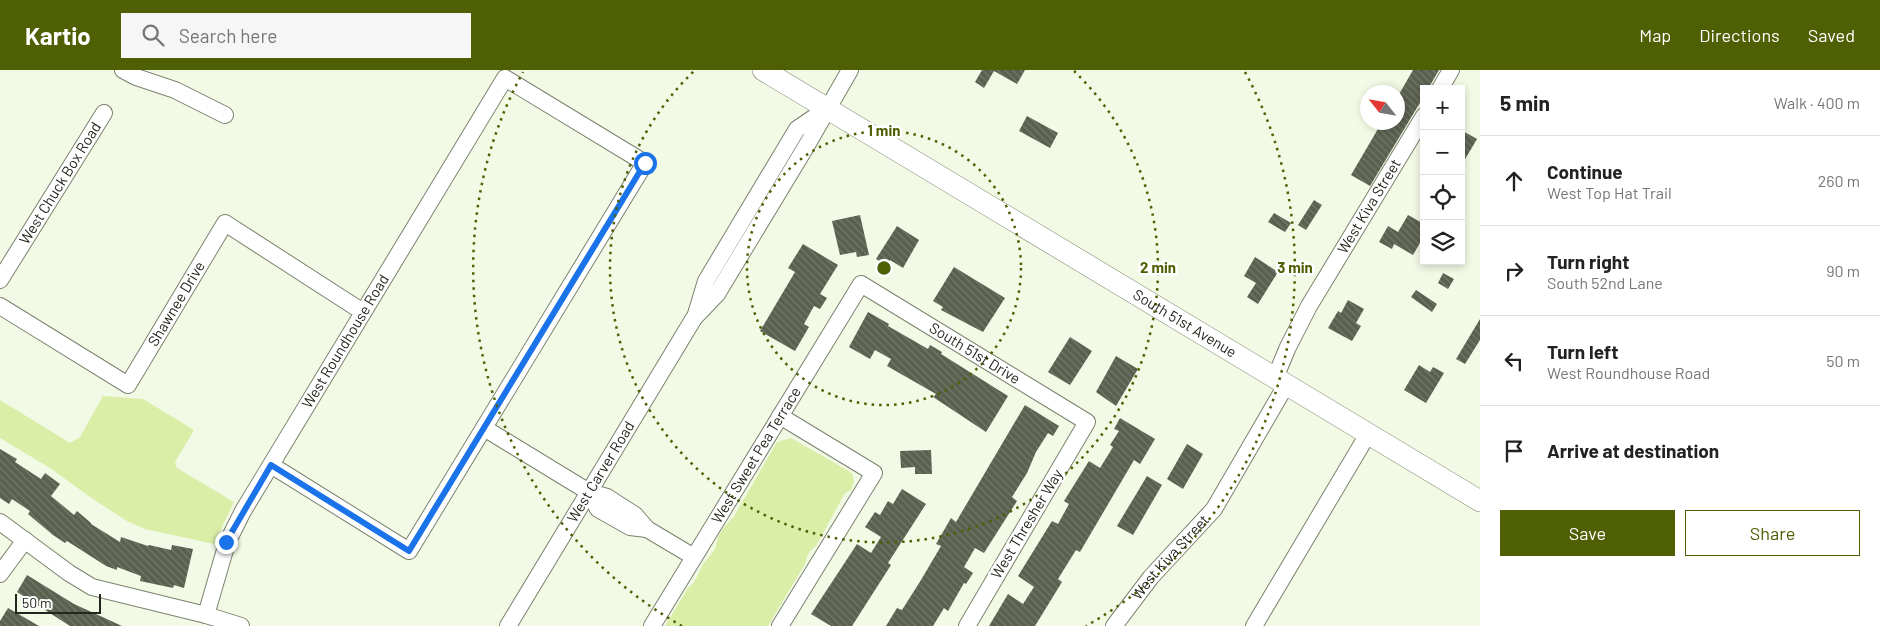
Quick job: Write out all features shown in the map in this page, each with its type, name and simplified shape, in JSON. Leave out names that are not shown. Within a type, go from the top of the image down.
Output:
[{"type":"main road","name":"South 51st Avenue","points":[[763,70],[1480,501]]},
{"type":"street","points":[[123,70],[136,77],[175,90],[226,114]]},
{"type":"street","name":"West Carver Road","points":[[508,626],[694,318],[717,294],[850,70]]},
{"type":"street","points":[[1442,85],[1451,70]]},
{"type":"street","name":"West Roundhouse Road","points":[[206,615],[227,540],[505,78],[645,163],[484,428]]},
{"type":"street","name":"West Chuck Box Road","points":[[0,280],[104,113]]},
{"type":"street","name":"West Kiva Street","points":[[1114,626],[1151,577],[1214,509],[1281,381],[1288,347],[1309,306],[1420,123]]},
{"type":"street","name":"Shawnee Drive","points":[[0,306],[128,385],[225,223],[363,312]]},
{"type":"street","name":"West Sweet Pea Terrace","points":[[652,626],[861,284]]},
{"type":"street","name":"South 51st Drive","points":[[861,284],[1087,422]]},
{"type":"street","points":[[780,416],[874,472],[780,626]]},
{"type":"street","name":"West Thresher Way","points":[[967,626],[1087,422]]},
{"type":"street","points":[[271,465],[409,551],[484,428],[589,492],[607,497],[635,515],[647,529],[694,557]]},
{"type":"street","points":[[1254,626],[1368,434]]},
{"type":"street","points":[[0,522],[68,573],[92,587],[206,615],[241,626]]},
{"type":"street","points":[[0,574],[25,540]]},
{"type":"green space","points":[[103,396],[143,399],[194,430],[175,462],[177,468],[234,502],[214,544],[145,529],[127,521],[50,468],[0,438],[0,400],[70,443],[80,437]]},
{"type":"green space","points":[[791,438],[852,473],[854,482],[851,490],[845,493],[768,626],[665,626],[688,588],[695,581],[704,563],[713,552],[721,531],[733,518],[777,442]]},
{"type":"building","points":[[982,70],[1025,70],[1017,84],[994,71],[984,88],[975,82]]},
{"type":"building","points":[[1413,70],[1439,70],[1430,85],[1420,85],[1420,103],[1405,128],[1405,85]]},
{"type":"building","points":[[1027,116],[1058,133],[1050,148],[1019,131]]},
{"type":"building","points":[[1377,130],[1404,130],[1370,186],[1351,175]]},
{"type":"building","points":[[1465,132],[1477,139],[1465,159]]},
{"type":"building","points":[[1314,200],[1322,205],[1306,230],[1298,225]]},
{"type":"building","points":[[1274,213],[1291,223],[1285,232],[1268,222]]},
{"type":"building","points":[[860,215],[869,255],[857,257],[856,252],[840,255],[832,221]]},
{"type":"building","points":[[1408,215],[1420,222],[1420,243],[1413,255],[1394,244],[1392,249],[1379,242],[1388,226],[1398,232]]},
{"type":"building","points":[[897,226],[919,240],[903,268],[890,260],[887,266],[876,259]]},
{"type":"building","points":[[803,244],[838,265],[820,294],[827,298],[820,309],[814,306],[804,324],[809,327],[795,351],[760,331],[795,272],[788,268]]},
{"type":"building","points":[[1255,257],[1278,272],[1258,304],[1247,297],[1256,283],[1244,276]]},
{"type":"building","points":[[954,267],[1005,298],[983,332],[941,310],[943,307],[933,301]]},
{"type":"building","points":[[1443,273],[1454,279],[1448,289],[1438,283]]},
{"type":"building","points":[[1416,290],[1437,304],[1432,312],[1411,297]]},
{"type":"building","points":[[1348,300],[1364,309],[1356,323],[1361,326],[1352,341],[1328,328],[1338,311],[1341,313]]},
{"type":"building","points":[[868,312],[928,349],[930,345],[942,352],[941,354],[1008,396],[986,432],[933,397],[936,394],[887,366],[891,359],[875,350],[870,359],[849,347]]},
{"type":"building","points":[[1480,319],[1480,340],[1465,364],[1456,359]]},
{"type":"building","points":[[1070,337],[1092,351],[1070,385],[1048,372]]},
{"type":"building","points":[[1116,356],[1138,369],[1116,406],[1096,392]]},
{"type":"building","points":[[1419,365],[1430,372],[1433,367],[1444,373],[1426,403],[1404,390]]},
{"type":"building","points":[[1025,405],[1059,426],[1053,436],[1048,433],[1036,452],[1027,473],[1012,497],[1017,501],[984,553],[975,548],[964,567],[973,573],[966,584],[964,583],[948,611],[944,608],[933,626],[886,626],[897,608],[902,610],[921,580],[941,546],[936,544],[951,518],[956,522]]},
{"type":"building","points":[[1120,418],[1155,439],[1140,464],[1134,460],[1080,552],[1076,550],[1058,579],[1062,582],[1035,626],[989,626],[1008,594],[1023,604],[1034,587],[1018,576],[1052,521],[1058,524],[1069,504],[1064,501],[1089,461],[1100,468],[1113,447],[1110,445],[1119,431],[1114,429]]},
{"type":"building","points":[[1187,444],[1203,454],[1183,489],[1167,479]]},
{"type":"building","points":[[0,449],[17,459],[15,462],[41,479],[45,473],[60,484],[51,496],[74,515],[77,511],[91,524],[120,542],[121,537],[148,546],[171,550],[172,545],[193,549],[184,588],[174,585],[173,588],[140,581],[141,576],[117,567],[117,570],[106,566],[67,541],[65,543],[53,535],[28,514],[30,511],[12,499],[9,504],[0,498]]},
{"type":"building","points":[[931,450],[932,474],[915,474],[915,467],[901,468],[900,451]]},
{"type":"building","points":[[1147,476],[1162,485],[1133,535],[1117,526]]},
{"type":"building","points":[[902,489],[926,504],[888,563],[891,565],[852,626],[831,626],[811,614],[857,544],[871,553],[881,537],[865,527],[875,512],[880,515],[888,501],[893,504]]},
{"type":"building","points":[[27,575],[74,604],[122,626],[70,626],[17,592]]},
{"type":"building","points":[[8,608],[39,626],[0,626],[0,621]]},
{"type":"route","points":[[226,542],[271,465],[409,551],[645,163]]}]
